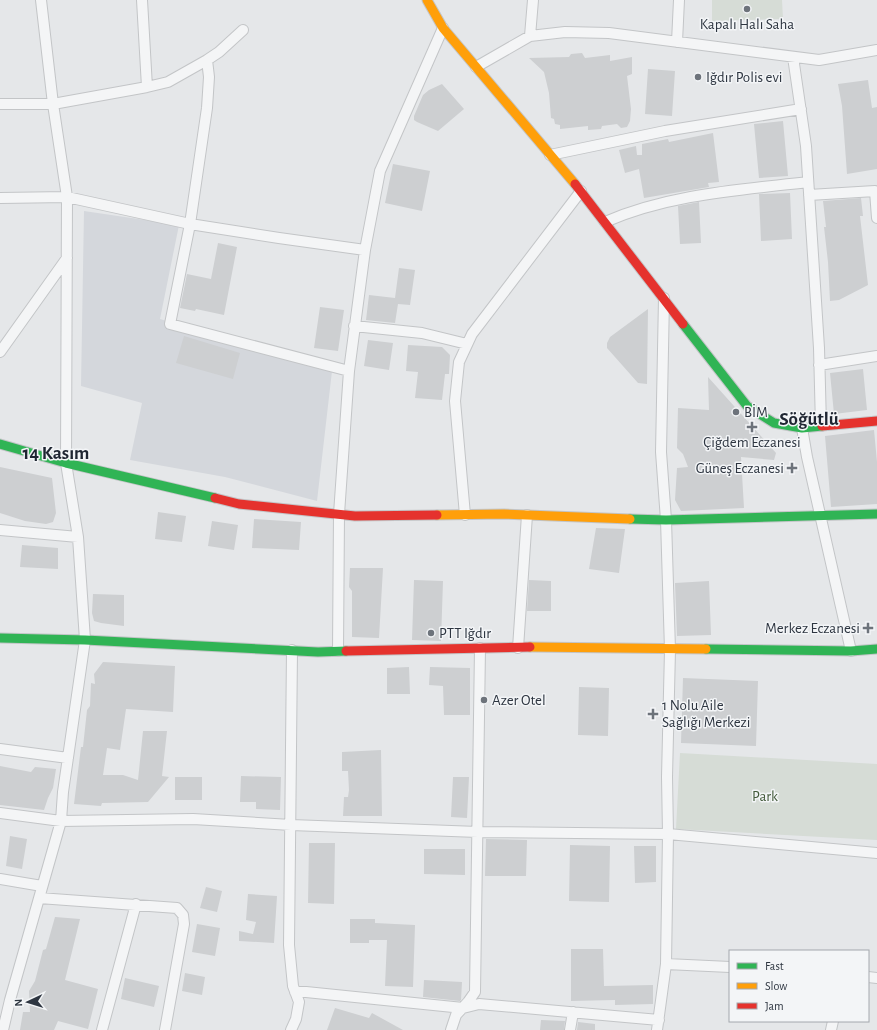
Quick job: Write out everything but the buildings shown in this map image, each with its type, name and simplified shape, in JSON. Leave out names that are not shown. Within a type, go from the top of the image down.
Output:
[{"type":"street","points":[[4,1030],[5,1000],[39,898],[61,821],[68,758],[85,640],[78,537],[66,463],[67,197],[53,104],[41,0]]},
{"type":"street","points":[[142,0],[147,88]]},
{"type":"street","points":[[427,0],[443,28],[581,191],[747,406],[774,423],[802,428],[877,421]]},
{"type":"street","points":[[530,36],[533,0]]},
{"type":"street","points":[[677,42],[678,0]]},
{"type":"street","points":[[338,651],[339,514],[349,371],[365,250],[380,171],[443,28]]},
{"type":"street","points":[[0,104],[53,104],[147,88],[168,82],[219,52],[243,30]]},
{"type":"street","points":[[476,67],[530,36],[565,32],[609,33],[819,60],[877,50]]},
{"type":"street","points":[[793,57],[806,146],[819,365],[821,426]]},
{"type":"street","points":[[207,60],[209,77],[207,108],[190,224],[170,324],[349,371]]},
{"type":"street","points":[[550,155],[664,131],[801,109]]},
{"type":"street","points":[[605,222],[628,212],[664,202],[707,193],[808,182]]},
{"type":"street","points":[[465,515],[455,401],[459,362],[472,334],[581,191]]},
{"type":"street","points":[[809,195],[875,191],[877,218]]},
{"type":"street","points":[[0,198],[67,197],[190,224],[365,250]]},
{"type":"street","points":[[0,352],[67,258]]},
{"type":"street","points":[[295,992],[463,1008],[479,1004],[573,1012],[658,1025],[666,964],[668,834],[667,777],[670,650],[666,520],[661,452],[664,298]]},
{"type":"street","points":[[354,326],[422,333],[467,344]]},
{"type":"street","points":[[819,365],[877,356]]},
{"type":"street","points":[[802,428],[807,457],[822,516],[851,651]]},
{"type":"street","points":[[0,444],[66,463],[239,504],[355,516],[527,515],[666,520],[877,514]]},
{"type":"street","points":[[518,648],[527,515]]},
{"type":"street","points":[[0,530],[78,537]]},
{"type":"street","points":[[0,638],[85,640],[338,651],[480,648],[851,651],[877,649]]},
{"type":"street","points":[[451,1030],[456,1015],[475,992],[480,648]]},
{"type":"street","points":[[290,1030],[296,1019],[299,1002],[293,986],[289,945],[292,650]]},
{"type":"street","points":[[0,749],[68,758]]},
{"type":"street","points":[[0,813],[61,821],[192,819],[291,825],[478,832],[668,834],[877,853]]},
{"type":"street","points":[[0,879],[42,886]]},
{"type":"street","points":[[39,898],[177,908],[183,915],[184,924],[165,1030]]},
{"type":"street","points":[[102,1030],[136,904]]},
{"type":"street","points":[[666,964],[729,967]]},
{"type":"street","points":[[570,1030],[573,1012]]},
{"type":"shaded area","points":[[84,211],[179,225],[160,319],[332,371],[317,501],[225,477],[130,460],[142,403],[81,386]]},
{"type":"green space","name":"Kapalı Halı Saha","points":[[712,0],[782,0],[783,19],[712,21]]},
{"type":"green space","name":"Park","points":[[680,753],[877,764],[877,840],[676,829]]},
{"type":"traffic: fast","points":[[683,324],[747,406],[774,423],[802,428],[822,426]]},
{"type":"traffic: fast","points":[[0,444],[66,463],[215,498]]},
{"type":"traffic: fast","points":[[630,519],[666,520],[877,514]]},
{"type":"traffic: fast","points":[[0,638],[85,640],[318,652],[346,651]]},
{"type":"traffic: fast","points":[[706,649],[851,651],[877,649]]},
{"type":"traffic: slow","points":[[427,0],[443,28],[575,184]]},
{"type":"traffic: slow","points":[[437,515],[504,514],[630,519]]},
{"type":"traffic: slow","points":[[530,647],[706,649]]},
{"type":"traffic: jam","points":[[575,184],[683,324]]},
{"type":"traffic: jam","points":[[822,426],[877,421]]},
{"type":"traffic: jam","points":[[215,498],[239,504],[355,516],[437,515]]},
{"type":"traffic: jam","points":[[346,651],[530,647]]},
{"type":"place","name":"Kapalı Halı Saha","points":[[747,9]]},
{"type":"place","name":"Iğdır Polis evi","points":[[698,77]]},
{"type":"place","name":"BİM","points":[[736,412]]},
{"type":"place","name":"Çiğdem Eczanesi","points":[[752,427]]},
{"type":"place","name":"Güneş Eczanesi","points":[[792,468]]},
{"type":"place","name":"Merkez Eczanesi","points":[[868,628]]},
{"type":"place","name":"PTT Iğdır","points":[[431,633]]},
{"type":"place","name":"Azer Otel","points":[[484,700]]},
{"type":"place","name":"1 Nolu Aile Sağlığı Merkezi","points":[[653,714]]},
{"type":"district","name":"Söğütlü","points":[[809,419]]},
{"type":"district","name":"14 Kasım","points":[[56,453]]}]
